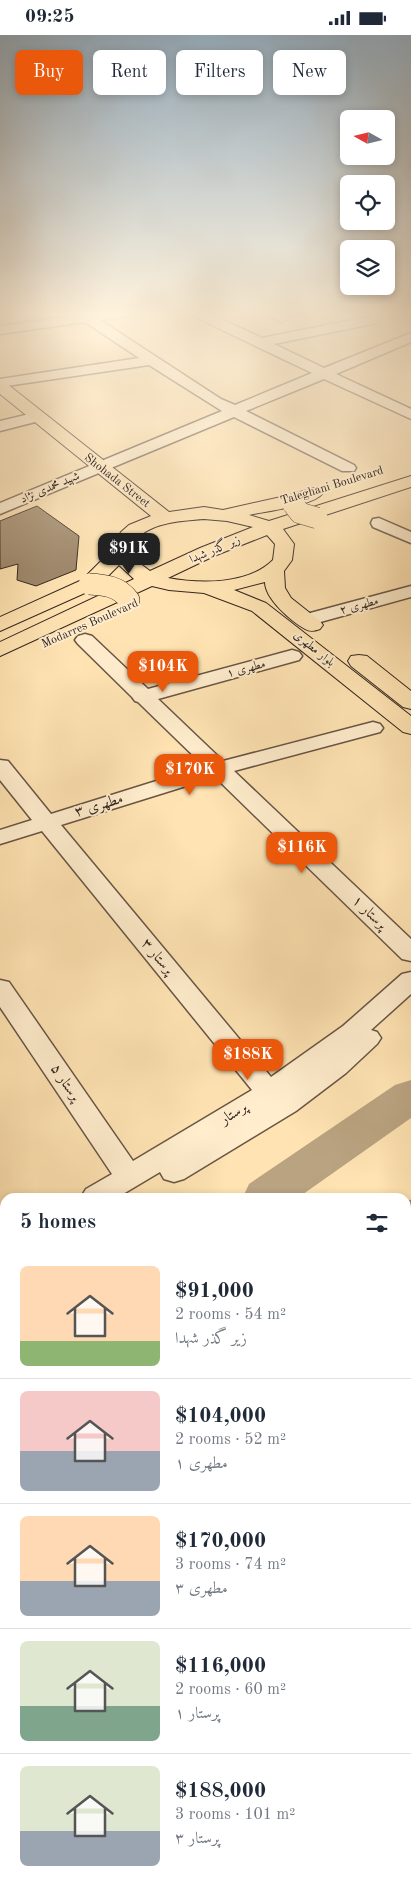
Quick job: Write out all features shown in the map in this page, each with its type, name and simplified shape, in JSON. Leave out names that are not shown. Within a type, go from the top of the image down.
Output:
[{"type":"main road","name":"Shohada Street","points":[[17,399],[165,518]]},
{"type":"main road","name":"زیر گذر شهدا","points":[[0,633],[194,542],[273,511],[411,471]]},
{"type":"main road","name":"Taleghani Boulevard","points":[[224,514],[294,502],[333,486],[354,473]]},
{"type":"main road","name":"زیر گذر شهدا","points":[[0,650],[207,552],[291,519],[411,481]]},
{"type":"main road","name":"Taleghani Boulevard","points":[[308,531],[411,491]]},
{"type":"main road","points":[[294,502],[308,531]]},
{"type":"main road","points":[[197,514],[224,514],[247,519],[266,526],[280,536],[308,531],[274,569],[257,579],[242,583],[208,587],[182,586],[158,581],[139,573],[126,563],[122,551],[124,541],[133,531],[147,524],[165,518],[197,514]]},
{"type":"main road","points":[[0,625],[88,584],[122,551]]},
{"type":"main road","name":"بلوار مطهری","points":[[274,569],[275,588],[284,602],[411,702]]},
{"type":"main road","points":[[88,584],[106,585],[120,590],[129,600],[128,605]]},
{"type":"main road","name":"Modarres Boulevard","points":[[0,665],[128,605],[182,586]]},
{"type":"main road","name":"بلوار مطهری","points":[[208,587],[259,607],[411,727]]},
{"type":"street","points":[[215,399],[233,411],[354,473]]},
{"type":"street","name":"شهید محمدی نژاد","points":[[0,509],[261,399]]},
{"type":"street","points":[[379,399],[411,415]]},
{"type":"street","points":[[0,425],[38,417]]},
{"type":"street","points":[[379,523],[411,538]]},
{"type":"street","name":"مطهری ۲","points":[[306,620],[411,591]]},
{"type":"street","name":"پرستار ۱","points":[[85,640],[142,697],[220,768],[411,953]]},
{"type":"street","name":"مطهری ۱","points":[[142,697],[292,656]]},
{"type":"street","name":"مطهری ۳","points":[[0,837],[220,768],[373,728]]},
{"type":"street","name":"پرستار ۳","points":[[0,766],[45,823],[270,1092]]},
{"type":"street","name":"پرستار","points":[[130,1188],[270,1092],[352,1032],[411,980]]},
{"type":"street","name":"پرستار ۵","points":[[0,988],[130,1188]]},
{"type":"street","name":"پرستار","points":[[111,1193],[130,1188],[286,1104],[336,1066],[411,1000]]},
{"type":"building","points":[[37,506],[79,536],[76,570],[36,586],[17,580],[18,564],[0,569],[0,521]]},
{"type":"waterway","points":[[272,1193],[411,1096]]}]
